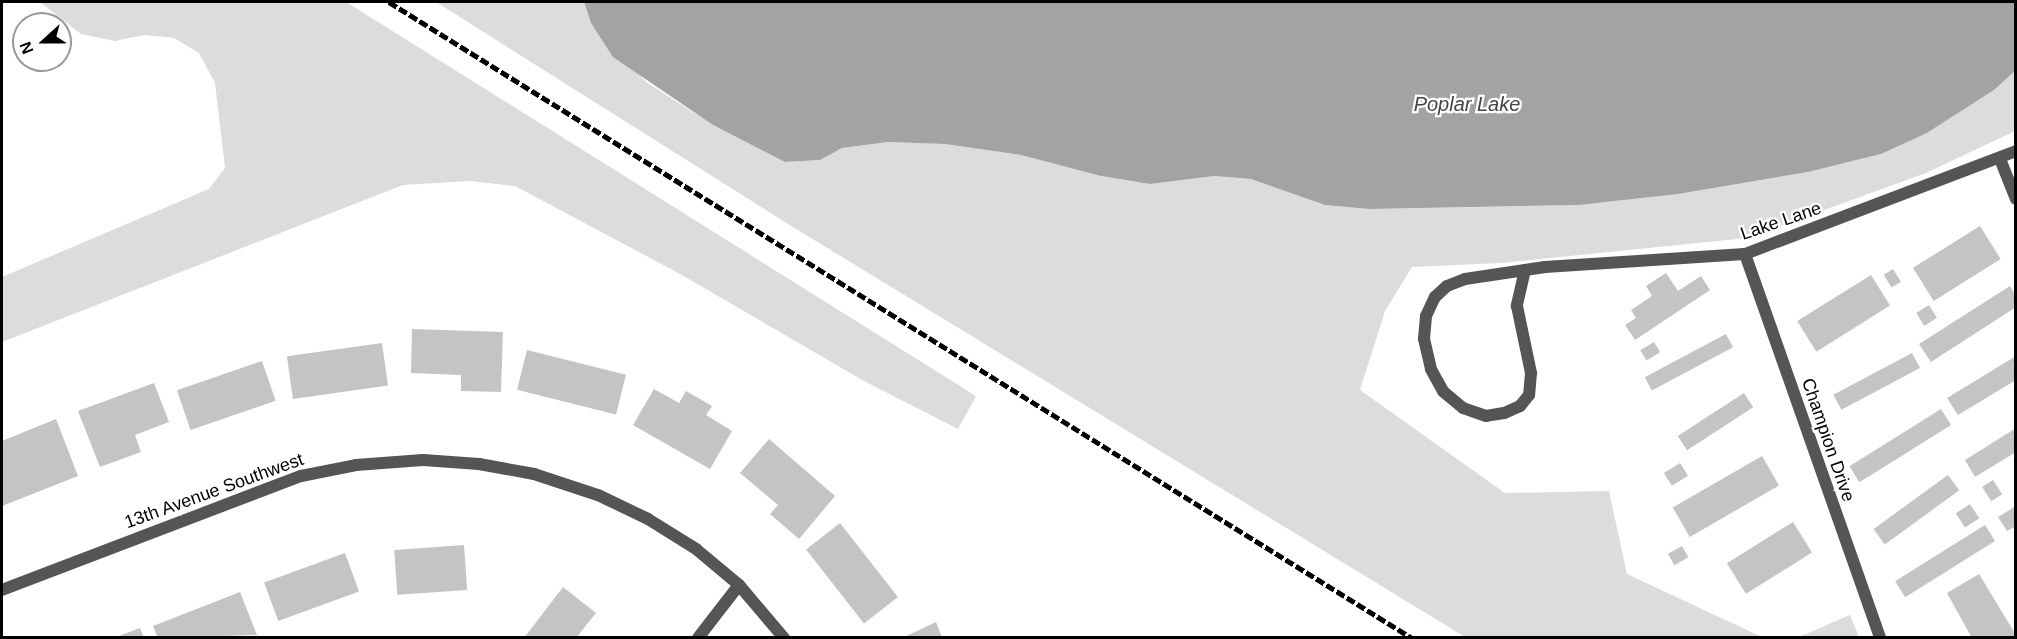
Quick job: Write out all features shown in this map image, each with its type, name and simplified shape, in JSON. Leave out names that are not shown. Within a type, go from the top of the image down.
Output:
[{"type":"street","name":"Lake Lane","points":[[1525,270],[1517,306],[1530,373],[1529,395],[1520,406],[1504,413],[1486,416],[1463,408],[1443,391],[1431,369],[1424,339],[1426,316],[1435,297],[1447,286],[1465,279],[1525,270],[1545,267],[1745,254],[2000,159],[2016,150]]},
{"type":"street","points":[[2000,159],[2016,199]]},
{"type":"street","name":"Champion Drive","points":[[1745,254],[1880,638]]},
{"type":"street","name":"13th Avenue Southwest","points":[[2,590],[301,476],[356,465],[423,460],[479,464],[534,474],[598,495],[658,525],[739,585],[784,638]]},
{"type":"street","points":[[698,638],[739,585]]},
{"type":"shaded area","points":[[40,2],[346,2],[976,396],[958,429],[864,381],[680,274],[515,186],[470,181],[403,185],[2,342],[2,277],[209,189],[225,168],[215,83],[199,53],[174,38],[144,35],[115,41],[81,34],[72,27],[72,12],[53,12]]},
{"type":"shaded area","points":[[436,2],[584,2],[591,23],[646,82],[713,125],[785,162],[820,160],[842,148],[888,142],[945,144],[1021,155],[1101,176],[1150,184],[1214,176],[1251,179],[1325,205],[1369,209],[1579,205],[1678,194],[1808,172],[1881,154],[1927,133],[1994,90],[2015,71],[2015,131],[1926,173],[1747,238],[1501,263],[1412,267],[1385,311],[1360,390],[1505,493],[1609,491],[1627,574],[1762,637],[1465,637],[788,224]]},
{"type":"shaded area","points":[[1850,615],[1859,637],[1799,637],[1845,617]]},
{"type":"water","name":"Poplar Lake","points":[[584,2],[2015,2],[2015,71],[1994,90],[1927,133],[1881,154],[1808,172],[1678,194],[1579,205],[1369,209],[1325,205],[1251,179],[1214,176],[1150,184],[1101,176],[1021,155],[945,144],[888,142],[842,148],[820,160],[785,162],[713,125],[613,57],[591,23]]},
{"type":"building","points":[[1980,226],[2001,259],[1934,301],[1913,268]]},
{"type":"building","points":[[1893,269],[1901,282],[1892,288],[1884,275]]},
{"type":"building","points":[[1666,273],[1678,291],[1701,276],[1710,290],[1635,340],[1625,325],[1636,318],[1631,310],[1652,296],[1646,286]]},
{"type":"building","points":[[1871,275],[1890,306],[1816,352],[1797,321]]},
{"type":"building","points":[[2010,286],[2016,296],[2016,307],[1931,362],[1919,344]]},
{"type":"building","points":[[1929,305],[1937,318],[1924,326],[1916,313]]},
{"type":"building","points":[[412,329],[503,332],[501,392],[461,391],[461,375],[411,373]]},
{"type":"building","points":[[1726,334],[1733,347],[1652,390],[1645,377]]},
{"type":"building","points":[[1654,342],[1660,352],[1646,361],[1640,350]]},
{"type":"building","points":[[382,343],[388,386],[293,399],[287,356]]},
{"type":"building","points":[[527,350],[626,375],[616,414],[517,390]]},
{"type":"building","points":[[1912,353],[1920,368],[1841,410],[1833,395]]},
{"type":"building","points":[[2016,356],[2016,380],[1958,415],[1947,398]]},
{"type":"building","points":[[262,361],[276,401],[191,430],[177,390]]},
{"type":"building","points":[[154,383],[169,422],[135,435],[141,452],[100,467],[78,411]]},
{"type":"building","points":[[654,389],[679,403],[686,391],[712,406],[706,415],[732,431],[710,469],[633,425]]},
{"type":"building","points":[[1744,393],[1753,407],[1687,450],[1678,436]]},
{"type":"building","points":[[1941,409],[1951,425],[1859,482],[1849,466]]},
{"type":"building","points":[[56,419],[78,476],[2,506],[2,441]]},
{"type":"building","points":[[2016,428],[2016,452],[1975,477],[1965,460]]},
{"type":"building","points":[[769,439],[835,496],[799,539],[770,514],[778,505],[740,473]]},
{"type":"building","points":[[1762,456],[1779,485],[1690,537],[1673,508]]},
{"type":"building","points":[[1680,463],[1688,476],[1672,486],[1664,473]]},
{"type":"building","points":[[1948,475],[1959,490],[1885,544],[1874,529]]},
{"type":"building","points":[[1993,480],[2002,494],[1991,501],[1982,487]]},
{"type":"building","points":[[1970,504],[1979,518],[1965,528],[1956,513]]},
{"type":"building","points":[[2016,506],[2016,526],[2007,531],[1998,517]]},
{"type":"building","points":[[1793,522],[1812,553],[1746,594],[1727,563]]},
{"type":"building","points":[[840,523],[898,597],[864,624],[806,549]]},
{"type":"building","points":[[1985,525],[1995,541],[1905,597],[1895,581]]},
{"type":"building","points":[[464,545],[467,590],[397,595],[394,550]]},
{"type":"building","points":[[1682,546],[1688,557],[1674,565],[1668,554]]},
{"type":"building","points":[[345,553],[359,592],[278,621],[264,582]]},
{"type":"building","points":[[1979,574],[2016,638],[1972,638],[1947,593]]},
{"type":"building","points":[[563,587],[596,613],[576,638],[524,638]]},
{"type":"building","points":[[240,592],[257,635],[158,638],[153,626]]},
{"type":"building","points":[[936,622],[942,638],[902,638]]},
{"type":"building","points":[[140,628],[144,638],[116,638],[116,637]]},
{"type":"railway","points":[[389,2],[1412,638]]}]
